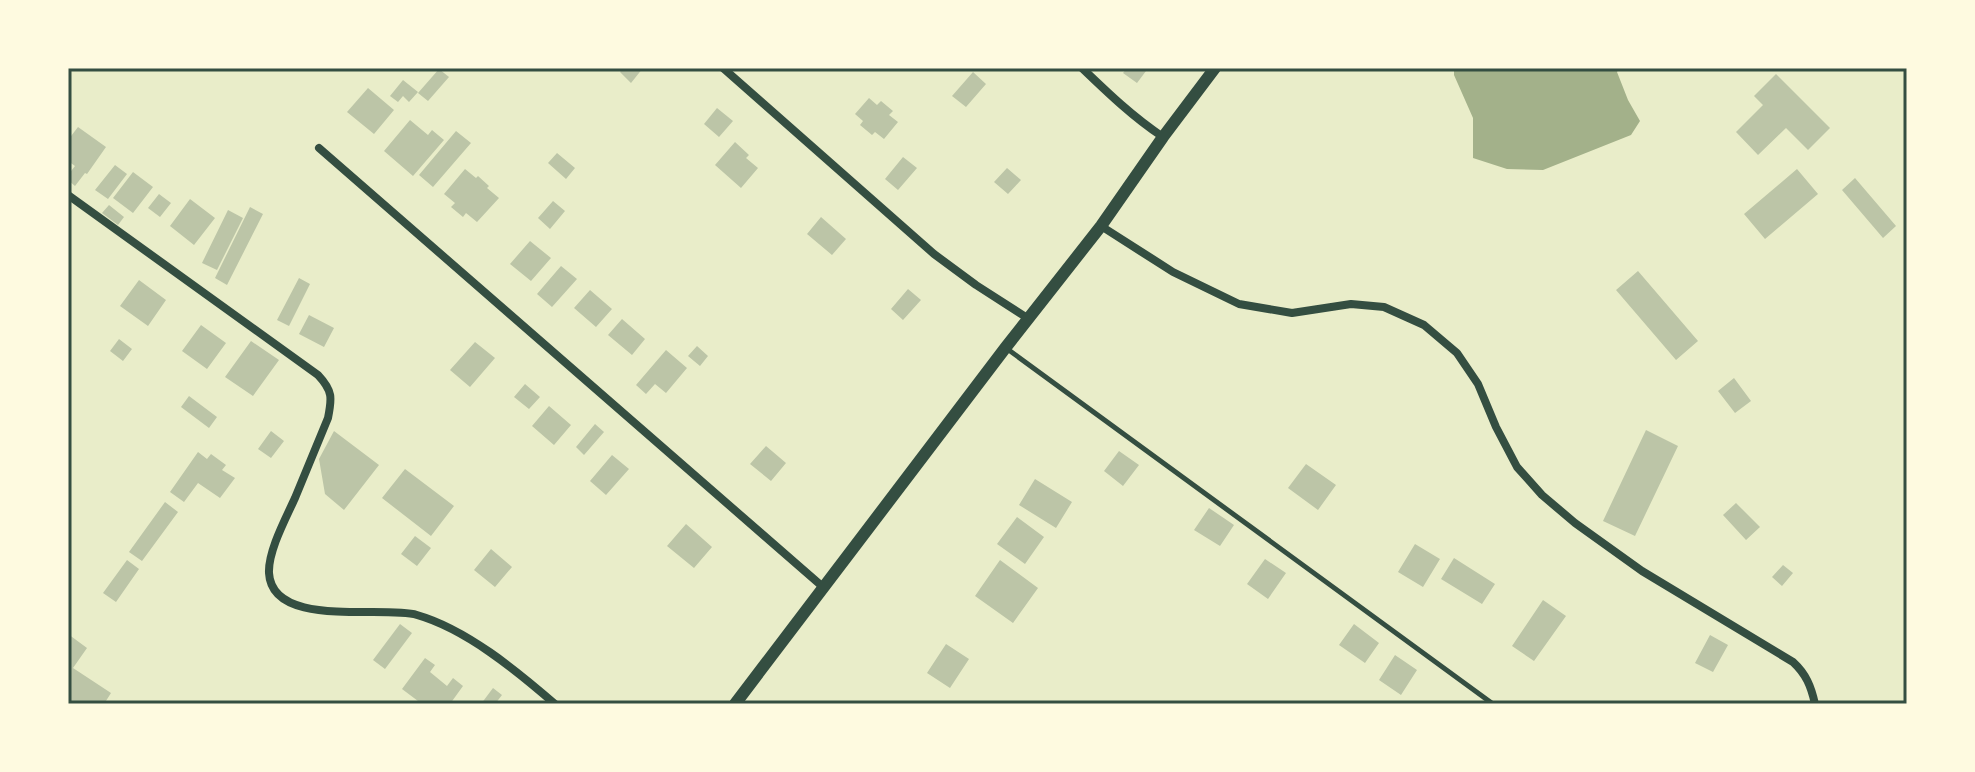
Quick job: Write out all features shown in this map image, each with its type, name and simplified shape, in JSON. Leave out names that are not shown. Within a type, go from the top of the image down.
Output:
[{"type":"street","points":[[723,68],[934,254],[1029,319]]},
{"type":"street","points":[[1082,68],[1117,102],[1163,137]]},
{"type":"street","points":[[735,704],[1101,226],[1215,68]]},
{"type":"street","points":[[319,148],[823,587]]},
{"type":"street","points":[[68,195],[318,375],[328,387],[332,400],[328,418],[274,545],[269,574],[276,592],[293,603],[321,612],[394,611],[417,615],[452,630],[482,649],[555,704]]},
{"type":"street","points":[[1101,226],[1173,272],[1239,304],[1292,313],[1351,304],[1384,307],[1424,325],[1457,353],[1478,384],[1517,467],[1542,495],[1642,571],[1793,662],[1804,671],[1815,704]]},
{"type":"lane","points":[[1006,347],[1493,704]]},
{"type":"shaded area","points":[[1454,68],[1619,68],[1617,72],[1628,100],[1640,121],[1631,135],[1543,170],[1507,169],[1473,158],[1473,118],[1454,75]]},
{"type":"building","points":[[623,68],[643,68],[631,83],[620,72]]},
{"type":"building","points":[[1127,68],[1146,71],[1137,83],[1123,73]]},
{"type":"building","points":[[439,69],[449,77],[428,101],[418,93]]},
{"type":"building","points":[[973,72],[986,84],[966,107],[952,96]]},
{"type":"building","points":[[1776,74],[1830,128],[1808,150],[1786,128],[1758,155],[1736,132],[1763,105],[1754,96]]},
{"type":"building","points":[[403,80],[418,92],[409,102],[403,96],[398,102],[390,96]]},
{"type":"building","points":[[368,88],[394,110],[374,134],[347,112]]},
{"type":"building","points":[[869,98],[877,105],[881,101],[893,111],[889,115],[898,122],[884,139],[875,132],[872,135],[860,125],[863,121],[855,114]]},
{"type":"building","points":[[717,108],[733,121],[719,137],[704,124]]},
{"type":"building","points":[[410,120],[428,135],[432,130],[444,140],[413,176],[384,151]]},
{"type":"building","points":[[78,127],[106,147],[75,186],[68,180],[75,166],[68,161],[68,140]]},
{"type":"building","points":[[456,131],[471,143],[433,187],[419,175]]},
{"type":"building","points":[[735,142],[758,168],[741,188],[715,165]]},
{"type":"building","points":[[557,153],[575,168],[566,179],[548,163]]},
{"type":"building","points":[[903,157],[917,168],[898,190],[885,179]]},
{"type":"building","points":[[115,165],[127,174],[108,199],[95,190]]},
{"type":"building","points":[[1007,168],[1021,180],[1008,194],[994,182]]},
{"type":"building","points":[[465,169],[476,178],[478,176],[499,198],[477,222],[466,213],[463,217],[451,207],[455,203],[444,194]]},
{"type":"building","points":[[1797,169],[1818,194],[1765,239],[1744,214]]},
{"type":"building","points":[[133,172],[153,187],[133,213],[113,198]]},
{"type":"building","points":[[1855,178],[1896,226],[1883,238],[1842,190]]},
{"type":"building","points":[[159,194],[171,203],[160,217],[148,208]]},
{"type":"building","points":[[190,199],[215,218],[194,245],[170,226]]},
{"type":"building","points":[[553,201],[565,211],[550,229],[538,218]]},
{"type":"building","points":[[109,205],[124,217],[118,225],[102,213]]},
{"type":"building","points":[[250,207],[263,214],[227,285],[215,278]]},
{"type":"building","points":[[228,210],[243,218],[217,270],[202,263]]},
{"type":"building","points":[[821,217],[846,239],[832,255],[807,234]]},
{"type":"building","points":[[530,241],[551,258],[531,281],[510,264]]},
{"type":"building","points":[[561,266],[577,279],[552,307],[537,294]]},
{"type":"building","points":[[1638,271],[1698,341],[1676,360],[1616,290]]},
{"type":"building","points":[[299,278],[310,284],[289,326],[277,320]]},
{"type":"building","points":[[139,280],[166,300],[148,326],[120,306]]},
{"type":"building","points":[[908,289],[921,300],[903,320],[891,309]]},
{"type":"building","points":[[590,290],[612,309],[596,327],[574,308]]},
{"type":"building","points":[[309,315],[334,328],[324,347],[299,334]]},
{"type":"building","points":[[622,319],[645,339],[632,355],[608,335]]},
{"type":"building","points":[[201,325],[226,343],[207,369],[182,351]]},
{"type":"building","points":[[119,339],[132,349],[123,361],[110,351]]},
{"type":"building","points":[[251,341],[279,360],[253,396],[225,377]]},
{"type":"building","points":[[475,342],[495,358],[470,387],[450,370]]},
{"type":"building","points":[[697,346],[708,356],[700,366],[688,356]]},
{"type":"building","points":[[666,350],[687,368],[666,393],[655,384],[646,394],[636,385]]},
{"type":"building","points":[[1734,378],[1751,401],[1735,413],[1718,391]]},
{"type":"building","points":[[525,384],[540,397],[529,409],[514,397]]},
{"type":"building","points":[[189,396],[217,417],[209,428],[181,407]]},
{"type":"building","points":[[549,406],[571,425],[554,445],[532,426]]},
{"type":"building","points":[[595,424],[604,432],[584,455],[576,447]]},
{"type":"building","points":[[1646,430],[1678,446],[1635,536],[1603,521]]},
{"type":"building","points":[[271,431],[284,441],[271,458],[258,449]]},
{"type":"building","points":[[334,431],[379,465],[344,510],[325,494],[319,459]]},
{"type":"building","points":[[766,446],[786,463],[771,481],[750,464]]},
{"type":"building","points":[[1119,451],[1139,465],[1123,486],[1104,471]]},
{"type":"building","points":[[198,452],[207,459],[211,454],[226,465],[222,470],[235,478],[220,498],[198,483],[184,502],[170,492]]},
{"type":"building","points":[[612,455],[629,469],[606,495],[590,481]]},
{"type":"building","points":[[1306,464],[1336,485],[1318,510],[1288,488]]},
{"type":"building","points":[[405,469],[454,506],[431,536],[382,498]]},
{"type":"building","points":[[1035,479],[1072,502],[1056,528],[1019,505]]},
{"type":"building","points":[[165,502],[178,512],[142,561],[129,552]]},
{"type":"building","points":[[1736,503],[1760,527],[1746,540],[1723,515]]},
{"type":"building","points":[[1209,508],[1234,525],[1220,546],[1194,530]]},
{"type":"building","points":[[1017,517],[1044,537],[1025,564],[997,544]]},
{"type":"building","points":[[686,524],[712,547],[694,568],[667,546]]},
{"type":"building","points":[[415,536],[431,548],[417,566],[401,554]]},
{"type":"building","points":[[1415,544],[1440,559],[1423,587],[1398,572]]},
{"type":"building","points":[[491,549],[512,567],[495,587],[474,570]]},
{"type":"building","points":[[1454,558],[1495,584],[1482,604],[1441,579]]},
{"type":"building","points":[[1265,559],[1286,573],[1268,599],[1247,584]]},
{"type":"building","points":[[127,560],[139,569],[116,602],[103,593]]},
{"type":"building","points":[[1000,560],[1038,588],[1013,623],[975,596]]},
{"type":"building","points":[[1783,565],[1793,573],[1782,586],[1772,577]]},
{"type":"building","points":[[1543,600],[1566,616],[1534,661],[1512,646]]},
{"type":"building","points":[[400,624],[412,633],[385,669],[373,660]]},
{"type":"building","points":[[1354,624],[1379,643],[1365,663],[1339,645]]},
{"type":"building","points":[[68,634],[87,648],[73,668],[111,693],[104,704],[68,704],[71,694],[68,692]]},
{"type":"building","points":[[1710,635],[1728,645],[1713,672],[1695,663]]},
{"type":"building","points":[[946,644],[969,659],[950,688],[927,673]]},
{"type":"building","points":[[1395,655],[1417,670],[1401,695],[1379,680]]},
{"type":"building","points":[[425,658],[435,665],[430,672],[447,686],[453,678],[463,686],[450,704],[422,704],[402,689]]},
{"type":"building","points":[[493,688],[502,695],[495,704],[481,704]]}]
